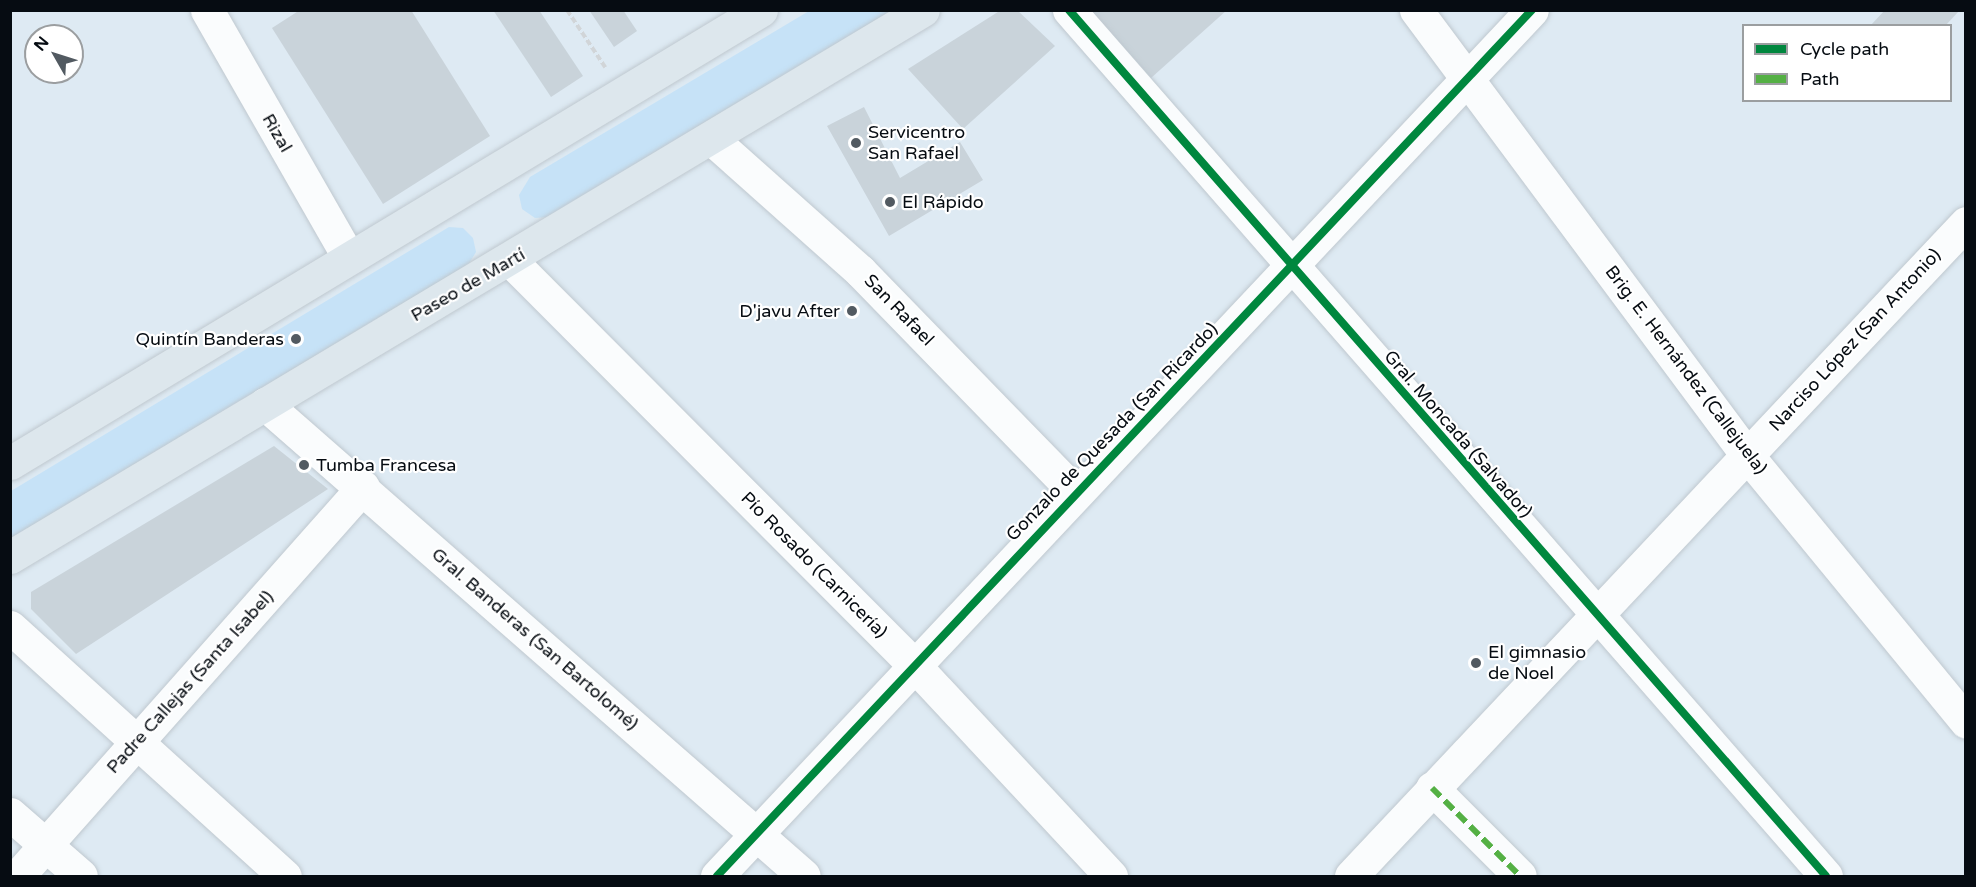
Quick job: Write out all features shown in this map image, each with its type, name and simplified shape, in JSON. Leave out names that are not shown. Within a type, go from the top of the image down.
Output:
[{"type":"main road","points":[[10,463],[348,256],[761,10]]},
{"type":"main road","name":"Paseo de Martí","points":[[10,557],[264,404],[511,261],[713,140],[923,10]]},
{"type":"street","name":"Rizal","points":[[207,10],[348,256]]},
{"type":"street","name":"Gral. Moncada (Salvador)","points":[[1069,10],[1826,876]]},
{"type":"street","name":"Brig. E. Hernández (Callejuela)","points":[[1416,10],[1469,77],[1747,455],[1965,722]]},
{"type":"street","name":"Gonzalo de Quesada (San Ricardo)","points":[[717,876],[1074,491],[1292,267],[1532,10]]},
{"type":"street","name":"San Rafael","points":[[713,140],[860,271],[1074,491]]},
{"type":"street","name":"Narciso López (San Antonio)","points":[[1351,876],[1594,613],[1747,455],[1965,223]]},
{"type":"street","name":"Pío Rosado (Carnicería)","points":[[511,261],[914,665],[1111,876]]},
{"type":"street","name":"Gral. Banderas (San Bartolomé)","points":[[264,404],[363,487],[804,876]]},
{"type":"street","name":"Padre Callejas (Santa Isabel)","points":[[18,876],[363,487]]},
{"type":"street","points":[[10,627],[139,741],[285,876]]},
{"type":"street","points":[[1432,788],[1520,876]]},
{"type":"street","points":[[10,814],[81,876]]},
{"type":"path","points":[[567,10],[622,93]]},
{"type":"shaded area","points":[[809,11],[894,11],[549,217],[535,218],[522,209],[519,195],[530,177]]},
{"type":"shaded area","points":[[449,227],[463,228],[473,238],[476,252],[468,265],[11,543],[11,491]]},
{"type":"building","points":[[300,10],[411,10],[490,136],[383,204],[272,28]]},
{"type":"building","points":[[493,10],[539,10],[583,76],[551,97]]},
{"type":"building","points":[[589,10],[623,10],[637,31],[614,47]]},
{"type":"building","points":[[1001,10],[1017,10],[1055,46],[963,129],[908,69]]},
{"type":"building","points":[[1091,10],[1227,10],[1151,78]]},
{"type":"building","points":[[1885,10],[1960,10],[1947,24],[1872,24]]},
{"type":"building","points":[[864,107],[900,178],[960,142],[983,180],[889,236],[827,126]]},
{"type":"building","points":[[274,446],[328,489],[76,654],[31,609],[31,592]]},
{"type":"marked path","points":[[1432,788],[1520,876]]},
{"type":"cycle path","points":[[1069,10],[1826,876]]},
{"type":"cycle path","points":[[717,876],[1532,10]]},
{"type":"place","name":"Servicentro San Rafael","points":[[856,143]]},
{"type":"place","name":"El Rápido","points":[[890,202]]},
{"type":"place","name":"D'javu After","points":[[852,311]]},
{"type":"place","name":"Quintín Banderas","points":[[296,339]]},
{"type":"place","name":"Tumba Francesa","points":[[304,465]]},
{"type":"place","name":"El gimnasio de Noel","points":[[1476,663]]}]
